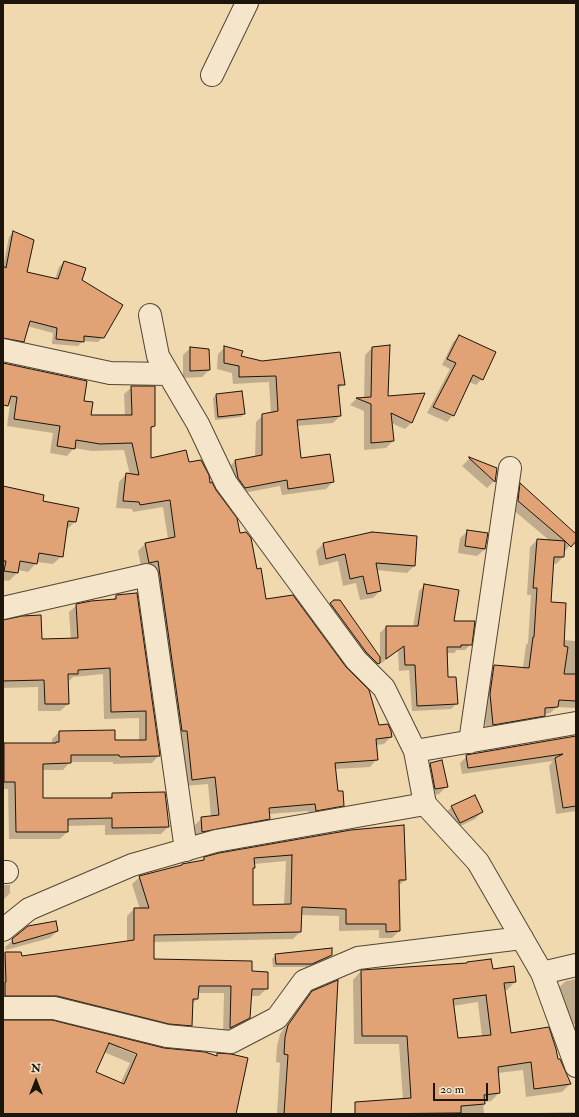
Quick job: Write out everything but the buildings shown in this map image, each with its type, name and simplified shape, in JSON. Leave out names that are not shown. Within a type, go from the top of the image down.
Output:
[{"type":"street","points":[[212,75],[247,3]]},
{"type":"street","points":[[150,315],[158,356],[198,424],[226,484],[356,660],[384,688],[415,751],[425,804],[478,862],[522,938],[542,973],[572,1042],[576,1066]]},
{"type":"street","points":[[3,350],[110,373],[168,374]]},
{"type":"street","points":[[470,742],[510,468]]},
{"type":"street","points":[[3,608],[147,575],[186,850]]},
{"type":"street","points":[[415,751],[576,723]]},
{"type":"street","points":[[3,930],[29,909],[132,865],[216,841],[425,804]]},
{"type":"street","points":[[3,1008],[54,1008],[167,1036],[231,1042],[277,1018],[304,981],[358,958],[522,938]]},
{"type":"street","points":[[542,973],[576,965]]}]
